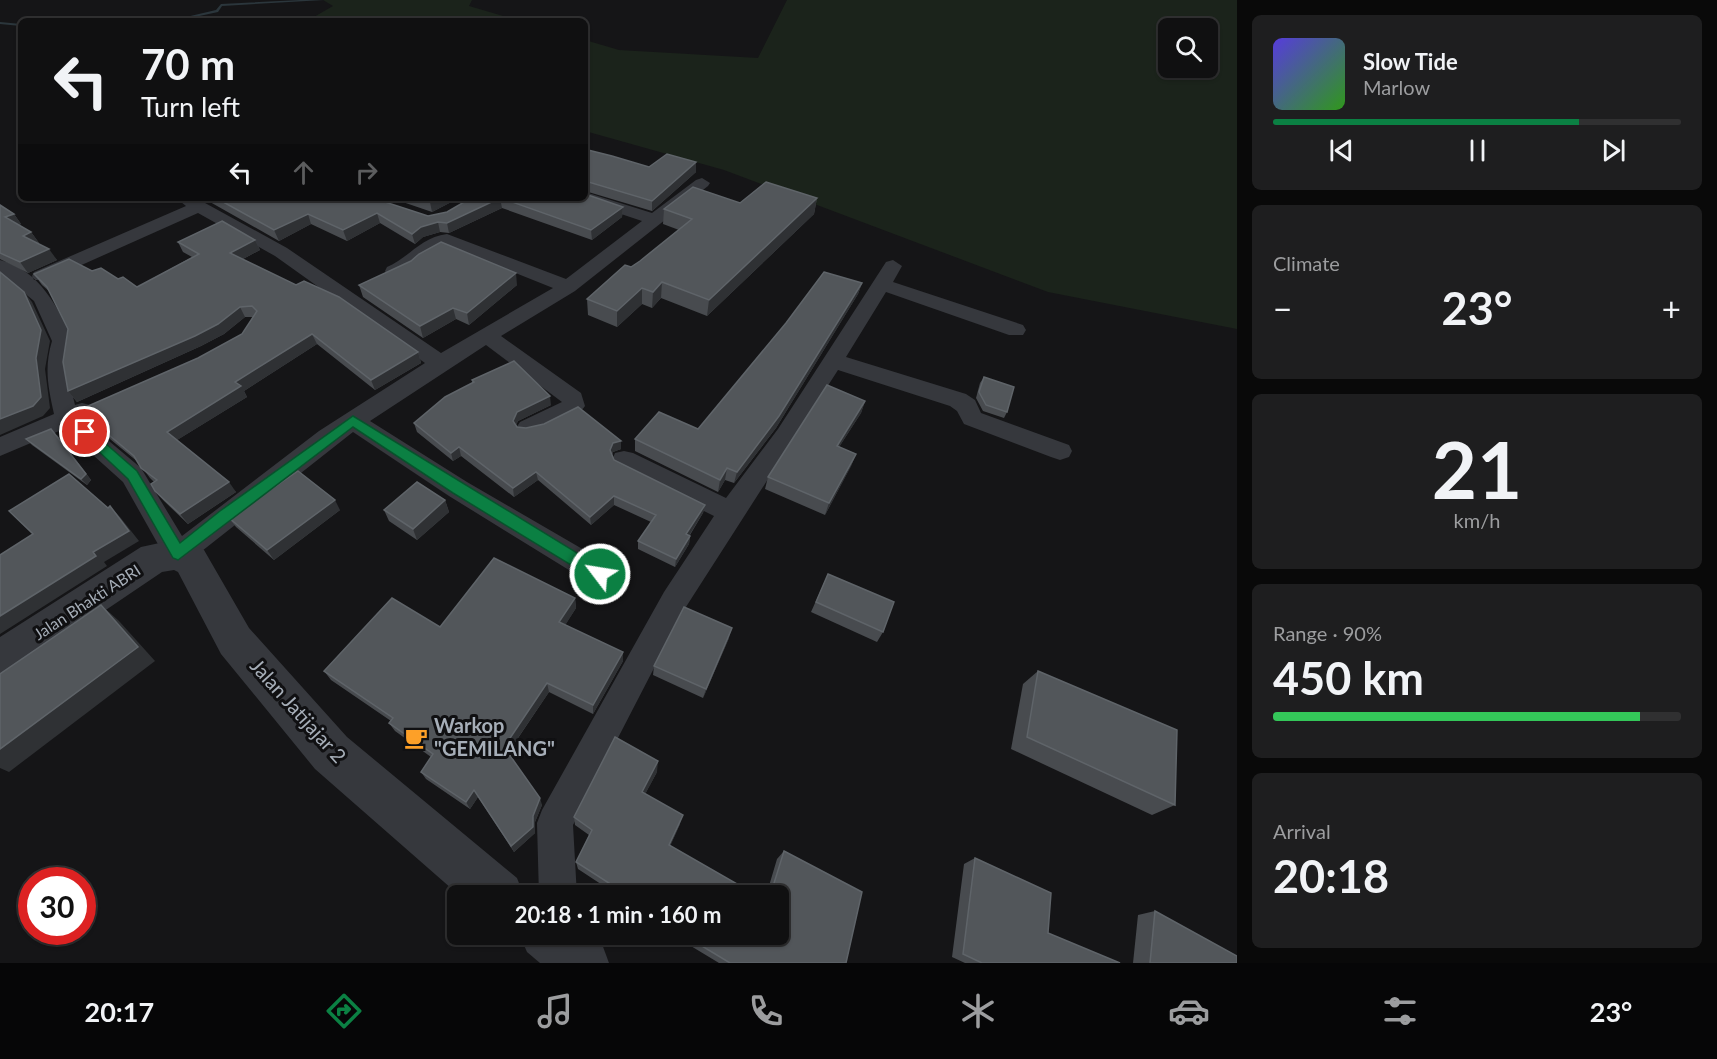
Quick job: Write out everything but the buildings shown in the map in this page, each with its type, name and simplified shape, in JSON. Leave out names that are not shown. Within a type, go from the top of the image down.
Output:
[{"type":"street","points":[[0,266],[14,273],[43,298],[63,341],[57,361],[57,378],[67,418],[132,475],[178,554],[225,515],[353,421],[440,363],[568,287],[702,183]]},
{"type":"street","points":[[588,198],[655,220]]},
{"type":"street","points":[[25,283],[189,201]]},
{"type":"street","points":[[193,201],[281,252],[440,363]]},
{"type":"street","points":[[341,293],[406,267],[430,243],[447,240],[568,287]]},
{"type":"street","points":[[558,885],[555,823],[674,601],[731,512],[786,435],[887,275],[1016,330]]},
{"type":"street","points":[[487,336],[573,399],[573,406],[569,409],[528,428]]},
{"type":"street","points":[[832,362],[879,373],[958,400],[967,406],[972,418],[1060,451]]},
{"type":"street","points":[[0,447],[98,404]]},
{"type":"street","points":[[353,421],[458,489],[600,574]]},
{"type":"street","points":[[624,460],[731,512]]},
{"type":"street","name":"Jalan Bhakti ABRI","points":[[0,659],[154,558],[178,554]]},
{"type":"street","name":"Jalan Jatijajar 2","points":[[178,554],[191,561],[196,568],[235,641],[331,753],[486,885]]},
{"type":"shaded area","points":[[323,0],[472,0],[469,6],[510,18],[312,18],[333,6]]},
{"type":"shaded area","points":[[787,0],[1237,0],[1237,329],[1048,292],[724,170],[588,132],[588,41],[619,50],[758,58]]},
{"type":"waterway","points":[[185,18],[217,11],[221,5],[322,0]]},
{"type":"waterway","points":[[0,23],[18,25]]},
{"type":"place","name":"Warkop \"GEMILANG\"","points":[[416,738]]},
{"type":"route","points":[[85,432],[132,475],[178,554],[225,515],[328,437],[353,421],[458,489],[600,574]]}]
